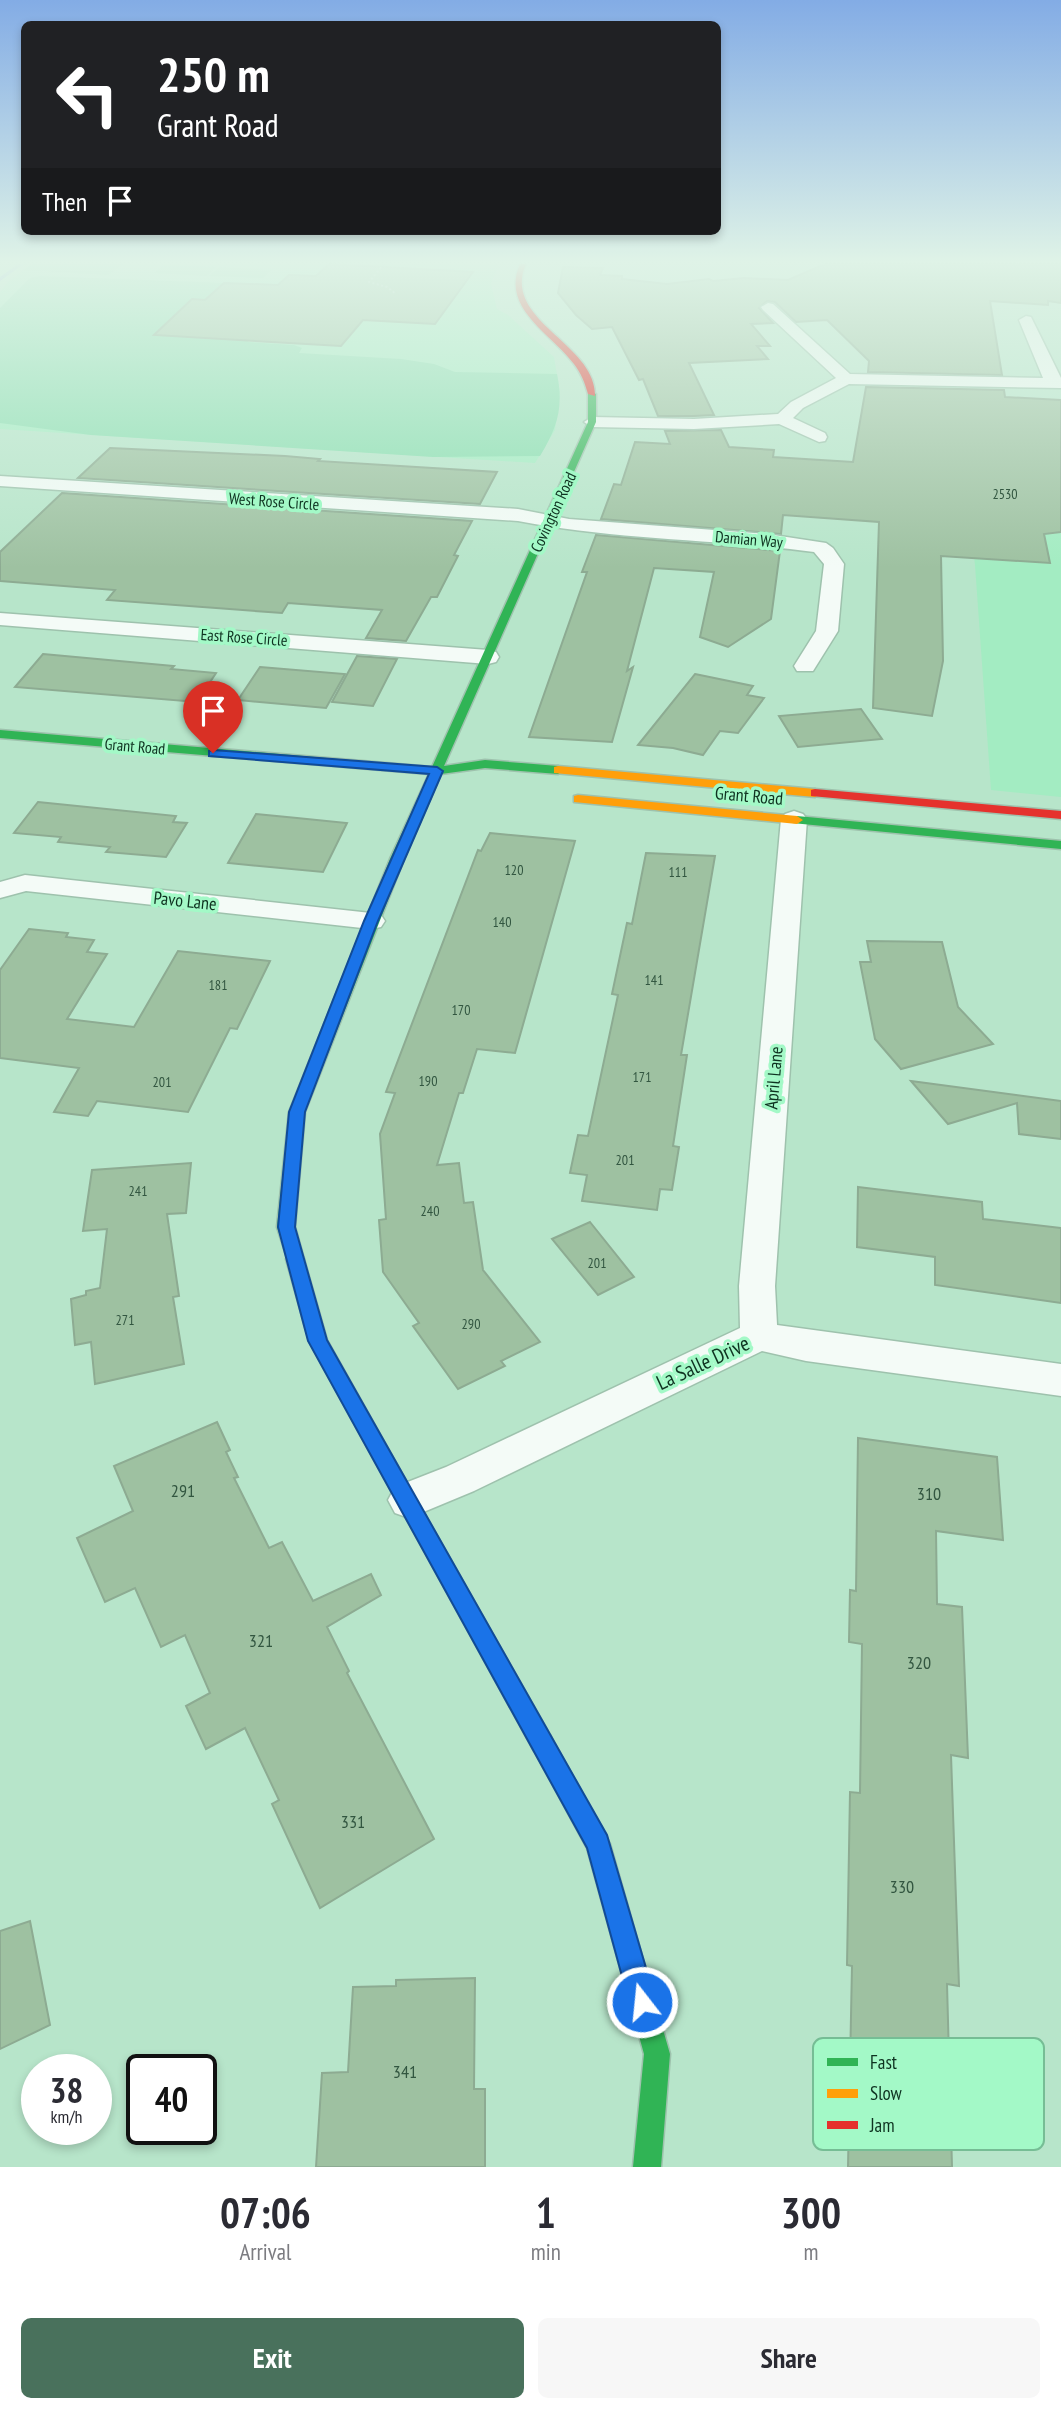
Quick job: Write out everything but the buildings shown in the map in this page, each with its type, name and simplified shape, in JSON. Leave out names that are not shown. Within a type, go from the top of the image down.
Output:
[{"type":"street","name":"Covington Road","points":[[581,365],[592,390],[592,422],[371,921],[297,1112],[286,1227],[317,1341],[409,1500],[437,1556],[598,1844],[657,2054],[647,2167]]},
{"type":"street","points":[[831,365],[846,379]]},
{"type":"street","points":[[782,419],[797,405],[846,379],[1057,383],[1048,365]]},
{"type":"street","points":[[592,422],[694,424],[782,419],[819,437]]},
{"type":"street","name":"West Rose Circle","points":[[0,481],[518,515],[548,521]]},
{"type":"street","name":"Damian Way","points":[[548,521],[569,525],[794,542],[827,552],[834,564],[827,631],[805,666]]},
{"type":"street","name":"East Rose Circle","points":[[0,619],[488,657]]},
{"type":"street","name":"Grant Road","points":[[0,734],[437,771],[485,764],[1061,815]]},
{"type":"street","name":"Grant Road","points":[[437,771],[462,783]]},
{"type":"street","name":"Grant Road","points":[[558,797],[1061,845]]},
{"type":"street","name":"April Lane","points":[[759,1336],[757,1286],[794,820]]},
{"type":"street","name":"Pavo Lane","points":[[0,890],[25,883],[371,921]]},
{"type":"street","name":"La Salle Drive","points":[[409,1500],[460,1479],[759,1336],[806,1346],[1061,1380]]},
{"type":"shaded area","points":[[0,365],[555,365],[560,392],[555,430],[535,463],[0,429]]},
{"type":"shaded area","points":[[0,365],[437,365],[455,372],[557,374],[560,397],[558,417],[540,456],[433,457],[91,435],[0,423]]},
{"type":"shaded area","points":[[958,417],[1061,423],[1061,797],[991,790],[975,565]]},
{"type":"traffic: fast","points":[[295,1259],[286,1227],[297,1112],[397,859],[592,422],[592,394]]},
{"type":"traffic: fast","points":[[0,734],[437,771],[485,764],[558,770]]},
{"type":"traffic: fast","points":[[797,820],[1061,845]]},
{"type":"traffic: fast","points":[[542,1743],[598,1844],[657,2054],[647,2167]]},
{"type":"traffic: slow","points":[[558,770],[815,793]]},
{"type":"traffic: slow","points":[[578,799],[797,820]]},
{"type":"traffic: slow","points":[[412,1510],[542,1743]]},
{"type":"traffic: jam","points":[[579,365],[587,377],[592,394]]},
{"type":"traffic: jam","points":[[815,793],[1061,815]]},
{"type":"traffic: jam","points":[[295,1259],[318,1341],[412,1510]]},
{"type":"route","points":[[213,753],[437,771],[371,921],[297,1112],[286,1227],[317,1341],[409,1500],[430,1544],[598,1844],[642,2002]]}]
